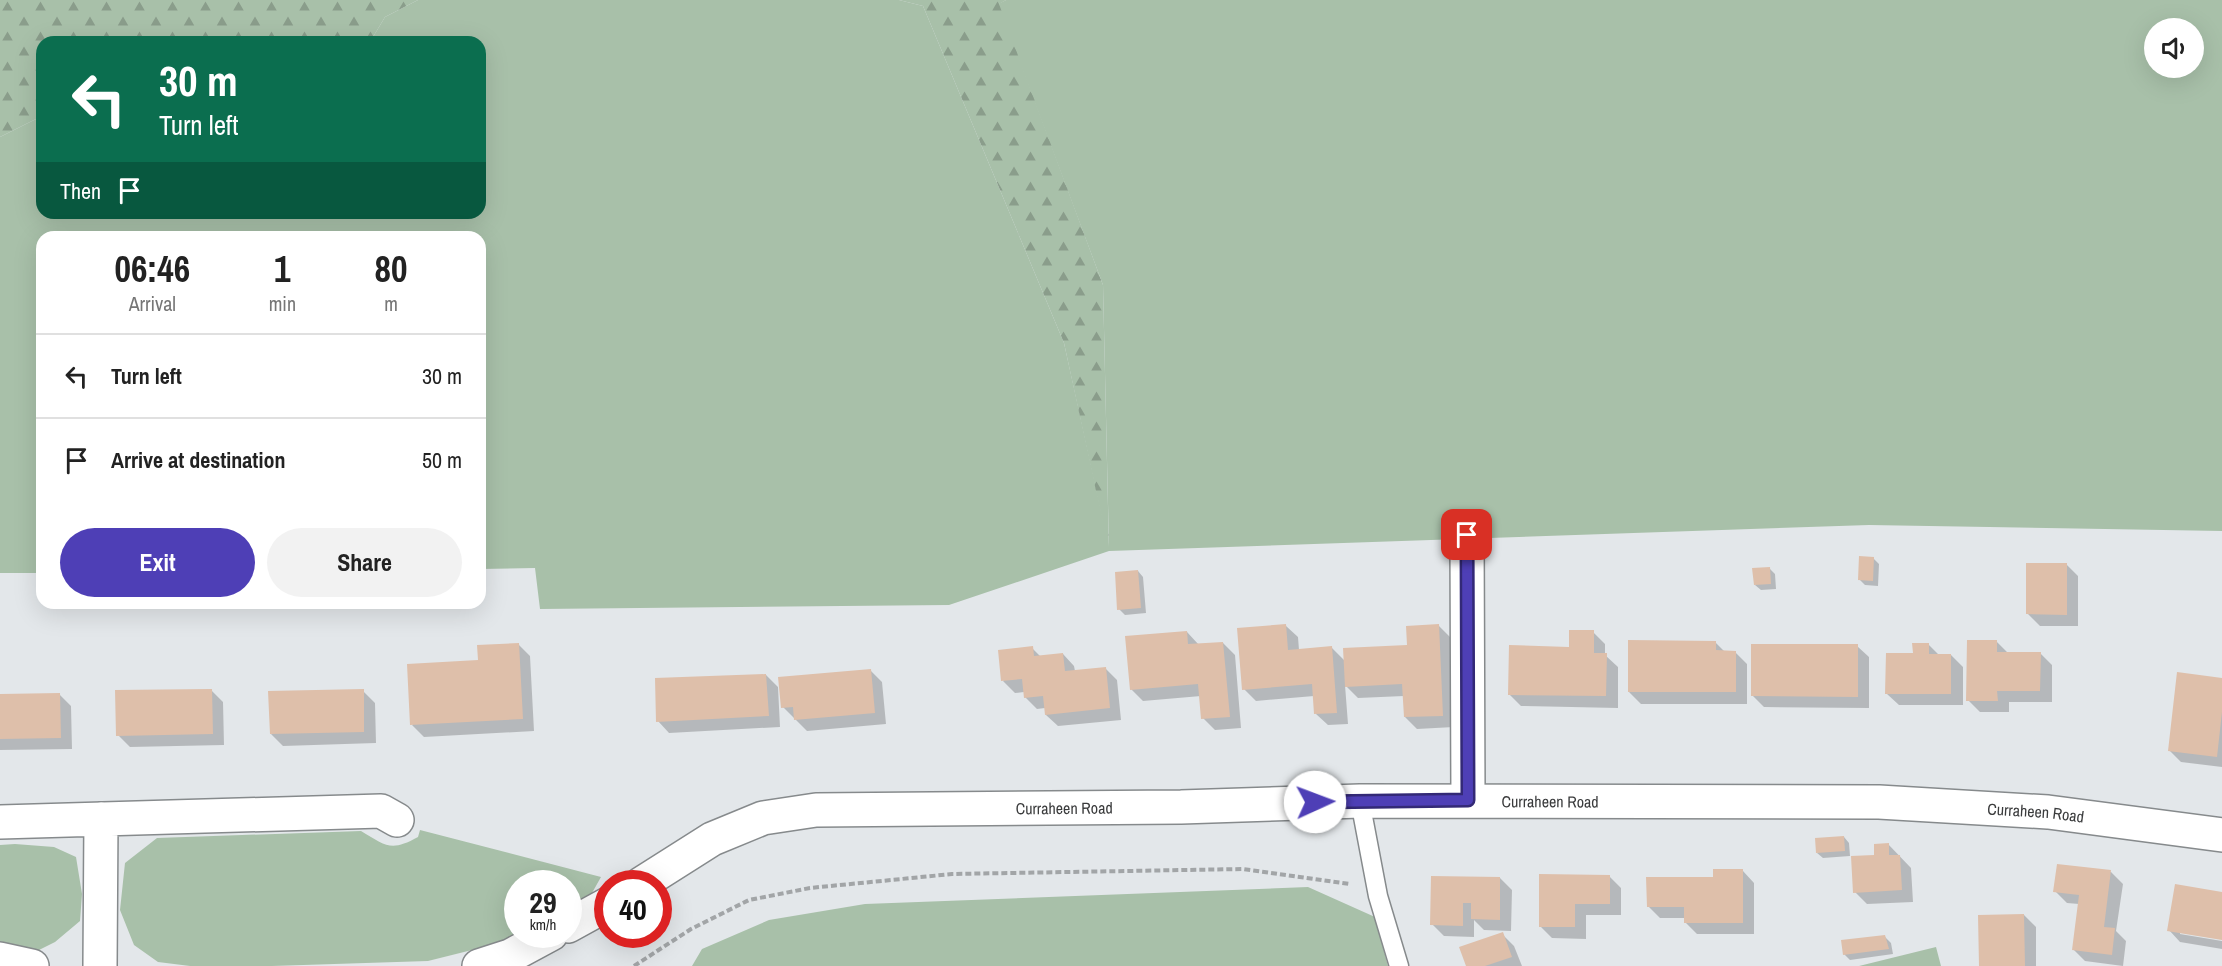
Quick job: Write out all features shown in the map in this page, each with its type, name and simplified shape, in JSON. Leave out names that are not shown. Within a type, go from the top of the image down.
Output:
[{"type":"street","points":[[1467,535],[1468,800]]},
{"type":"street","name":"Curraheen Road","points":[[663,870],[711,839],[763,818],[816,810],[1181,807],[1468,800],[1889,803],[2048,812],[2222,835]]},
{"type":"street","points":[[0,822],[381,811],[397,820]]},
{"type":"street","points":[[100,966],[101,819]]},
{"type":"street","points":[[479,966],[510,956],[525,948]]},
{"type":"street","points":[[0,959],[32,966]]},
{"type":"lane","points":[[1360,801],[1378,896],[1399,966]]},
{"type":"path","points":[[634,966],[646,963],[691,929],[749,900],[810,888],[951,874],[1243,868],[1353,884],[1378,896]]},
{"type":"green space","points":[[0,0],[418,0],[385,17],[374,36],[36,36],[36,119],[0,137]]},
{"type":"green space","points":[[418,0],[899,0],[923,6],[1064,343],[1109,547],[1103,285],[998,4],[1006,0],[2222,0],[2222,531],[1869,525],[1109,551],[949,605],[540,609],[535,568],[486,569],[486,231],[36,231],[36,573],[0,573],[0,137],[36,119],[36,219],[486,219],[486,36],[374,36],[385,17]]},
{"type":"green space","points":[[899,0],[1006,0],[999,4],[1103,285],[1109,551],[1064,343],[923,6]]},
{"type":"green space","points":[[420,830],[574,870],[504,870],[504,941],[428,961],[272,966],[190,966],[158,962],[134,945],[120,910],[125,863],[157,838],[361,831],[383,843],[395,846],[418,837]]},
{"type":"green space","points":[[0,845],[54,847],[76,857],[82,894],[80,921],[55,942],[35,952],[0,942]]},
{"type":"green space","points":[[582,872],[594,875],[594,889],[588,900],[582,903]]},
{"type":"green space","points":[[1308,887],[1375,917],[1388,966],[692,966],[702,949],[769,920],[865,904]]},
{"type":"green space","points":[[1936,947],[1941,966],[1859,966]]},
{"type":"building","points":[[1859,556],[1874,557],[1873,581],[1858,580]]},
{"type":"building","points":[[2026,563],[2067,563],[2067,615],[2026,614]]},
{"type":"building","points":[[1770,567],[1771,584],[1754,585],[1752,568]]},
{"type":"building","points":[[1138,570],[1141,608],[1117,610],[1115,572]]},
{"type":"building","points":[[1286,624],[1288,650],[1332,646],[1337,713],[1314,714],[1312,684],[1242,690],[1237,628]]},
{"type":"building","points":[[1439,624],[1443,716],[1404,717],[1402,684],[1345,687],[1343,648],[1407,645],[1406,626]]},
{"type":"building","points":[[1569,630],[1594,630],[1594,653],[1607,653],[1606,696],[1508,695],[1509,645],[1569,647]]},
{"type":"building","points":[[1187,631],[1188,644],[1223,642],[1230,717],[1201,719],[1198,684],[1130,690],[1125,636]]},
{"type":"building","points":[[1628,640],[1716,641],[1716,650],[1736,651],[1736,692],[1628,692]]},
{"type":"building","points":[[1967,640],[1997,640],[1997,652],[2041,652],[2040,691],[1997,691],[1998,701],[1966,701]]},
{"type":"building","points":[[519,643],[523,719],[410,725],[407,664],[478,660],[477,645]]},
{"type":"building","points":[[1912,643],[1929,643],[1929,654],[1951,654],[1951,694],[1885,694],[1886,653],[1913,653]]},
{"type":"building","points":[[1751,644],[1858,644],[1858,697],[1751,696]]},
{"type":"building","points":[[1033,646],[1034,656],[1063,653],[1065,671],[1106,667],[1110,708],[1045,715],[1043,696],[1024,698],[1022,679],[1001,681],[998,650]]},
{"type":"building","points":[[871,669],[875,713],[794,720],[793,707],[781,708],[778,677]]},
{"type":"building","points":[[2177,672],[2222,678],[2222,712],[2217,757],[2168,751]]},
{"type":"building","points":[[766,674],[769,716],[656,722],[655,678]]},
{"type":"building","points":[[212,689],[213,734],[116,736],[115,690]]},
{"type":"building","points":[[364,689],[364,732],[270,734],[268,691]]},
{"type":"building","points":[[60,693],[61,738],[0,739],[0,694]]},
{"type":"building","points":[[1844,836],[1845,851],[1816,853],[1815,838]]},
{"type":"building","points":[[1889,843],[1889,855],[1900,855],[1902,890],[1853,893],[1851,856],[1874,855],[1874,844]]},
{"type":"building","points":[[2057,864],[2111,870],[2104,927],[2115,928],[2112,955],[2072,950],[2079,895],[2053,892]]},
{"type":"building","points":[[1713,869],[1743,869],[1743,923],[1684,923],[1684,907],[1647,907],[1646,877],[1713,877]]},
{"type":"building","points":[[1539,874],[1610,875],[1610,904],[1575,904],[1575,927],[1539,927]]},
{"type":"building","points":[[1431,876],[1500,877],[1500,920],[1471,919],[1471,903],[1463,903],[1463,926],[1430,925]]},
{"type":"building","points":[[2175,884],[2222,892],[2222,940],[2167,931]]},
{"type":"building","points":[[2024,914],[2025,966],[1979,966],[1978,915]]},
{"type":"building","points":[[1503,932],[1512,957],[1485,966],[1466,966],[1459,947]]},
{"type":"building","points":[[1885,935],[1889,949],[1843,955],[1841,940]]},
{"type":"route","points":[[1315,802],[1468,800],[1467,535]]}]
